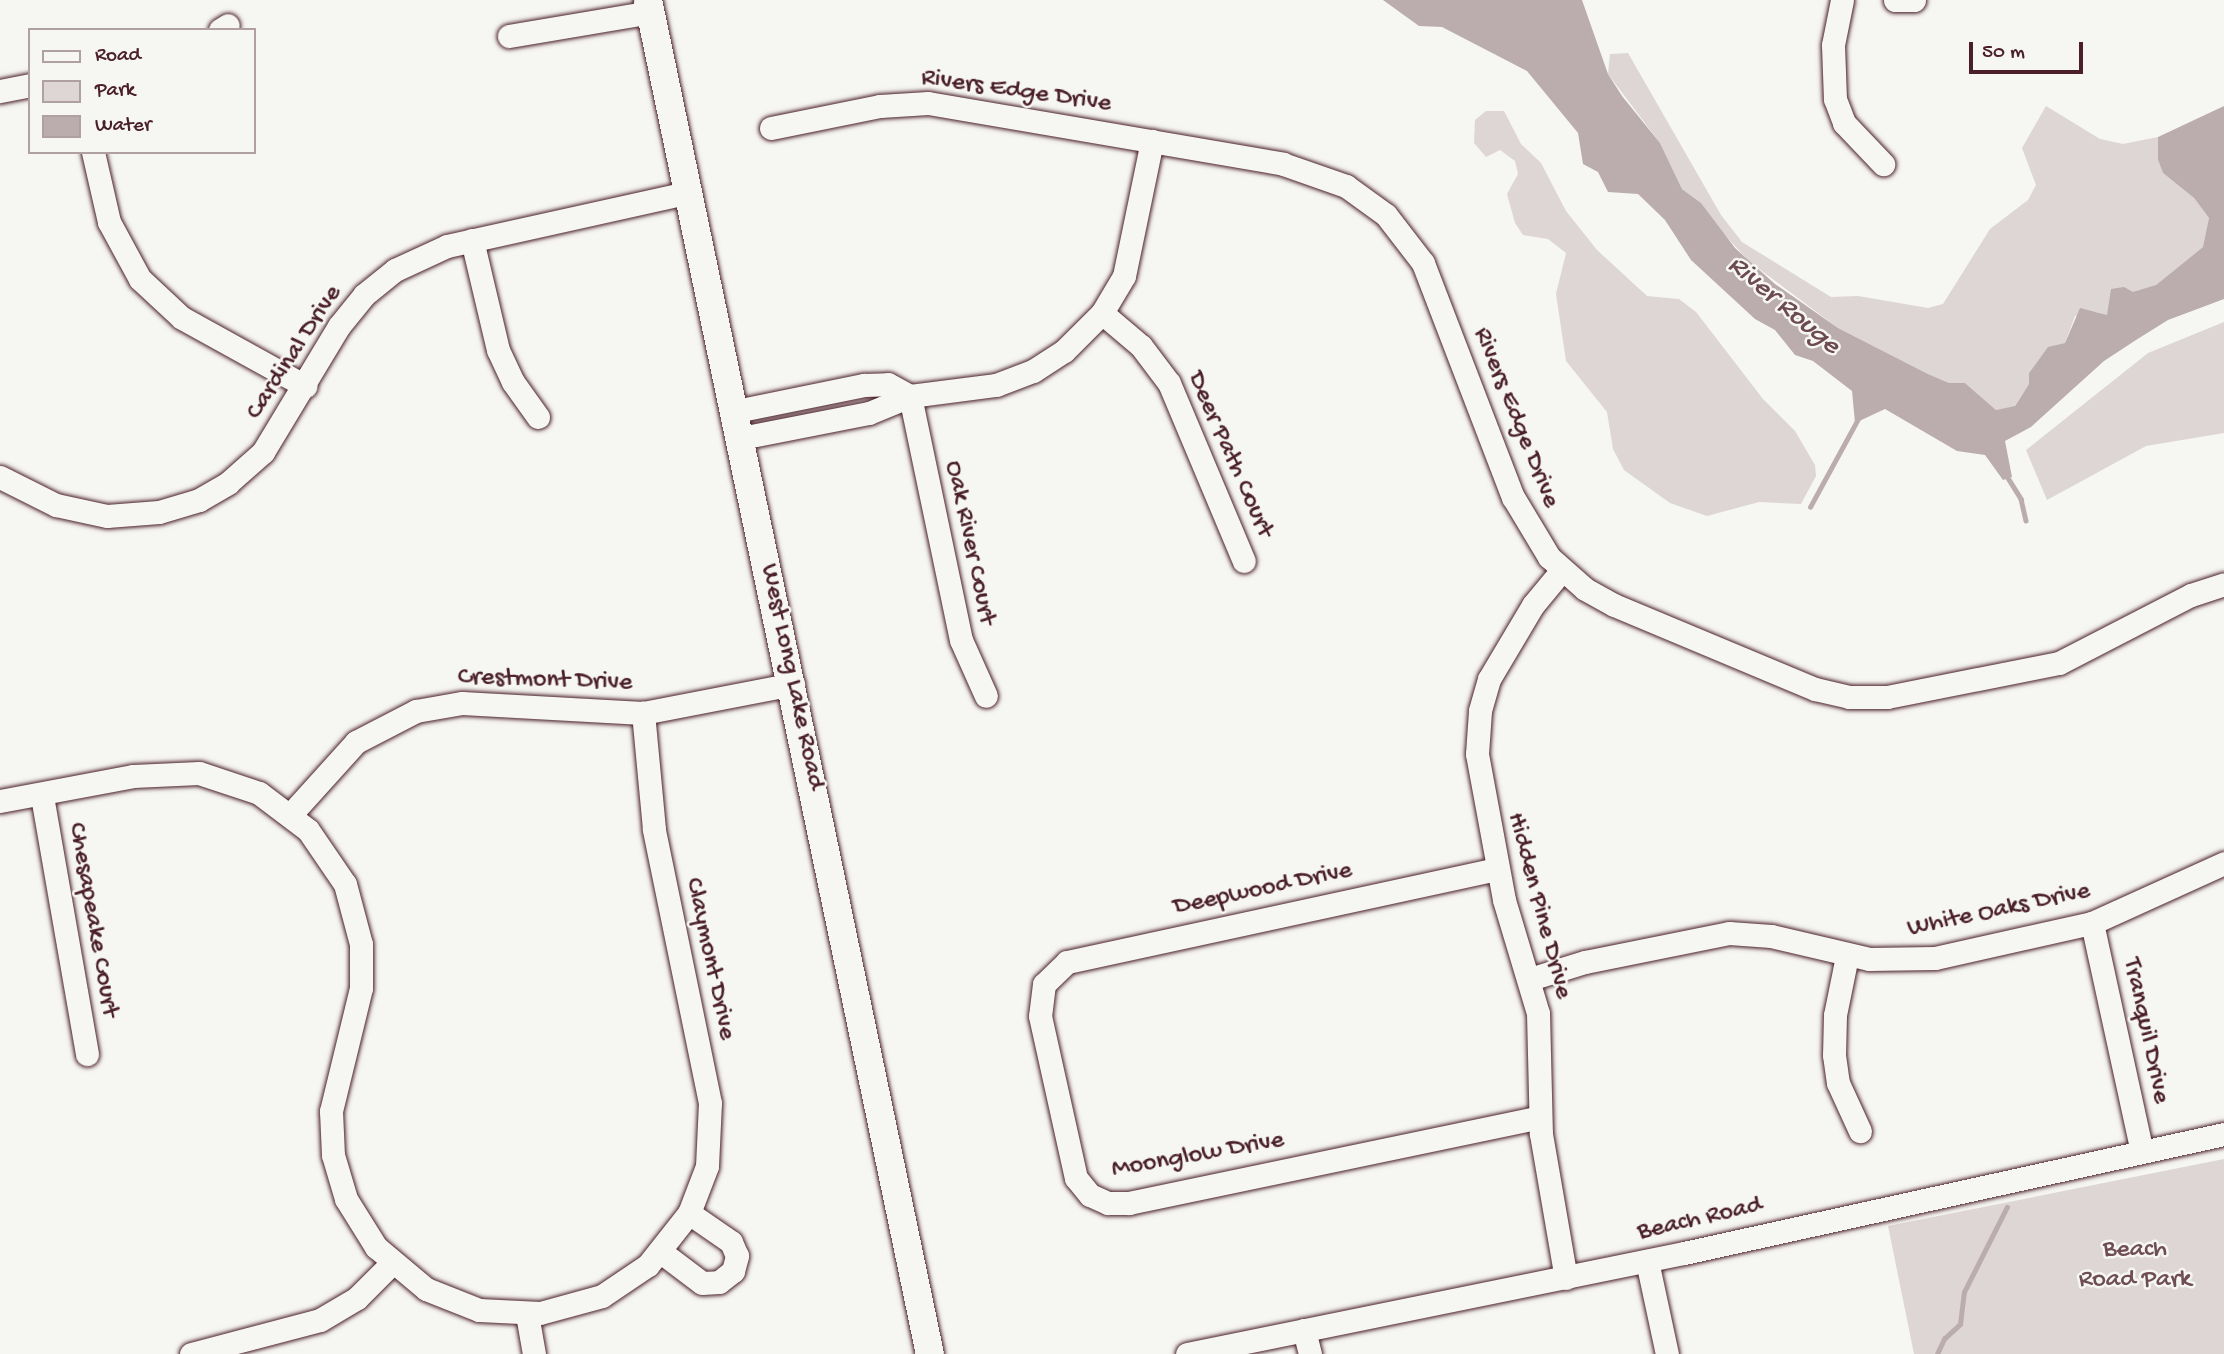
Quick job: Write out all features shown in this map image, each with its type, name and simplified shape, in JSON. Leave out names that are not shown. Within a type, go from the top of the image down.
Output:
[{"type":"main road","name":"West Long Lake Road","points":[[650,6],[793,684],[930,1354]]},
{"type":"street","points":[[1842,0],[1833,45],[1835,99],[1857,140],[1883,164]]},
{"type":"street","points":[[1895,0],[1914,0]]},
{"type":"street","points":[[509,36],[650,6]]},
{"type":"street","points":[[0,91],[28,85]]},
{"type":"street","name":"Rivers Edge Drive","points":[[772,128],[880,106],[928,103],[1283,164],[1333,179],[1386,215],[1416,251],[1428,273],[1522,517],[1562,570],[1614,605],[1800,684],[1864,698],[1920,692],[2059,663],[2191,595],[2224,584]]},
{"type":"street","points":[[738,425],[864,385],[888,384],[910,396],[986,387],[1018,377],[1064,351],[1102,313],[1131,254],[1152,141]]},
{"type":"street","points":[[94,154],[115,238],[146,287],[182,318],[305,386]]},
{"type":"street","name":"Cardinal Drive","points":[[0,477],[56,505],[87,513],[136,516],[180,507],[216,491],[249,467],[277,434],[339,326],[378,282],[429,252],[690,192]]},
{"type":"street","points":[[472,240],[498,349],[513,382],[538,417]]},
{"type":"street","name":"Deer Path Court","points":[[1102,313],[1141,346],[1169,383],[1244,561]]},
{"type":"street","name":"Oak River Court","points":[[910,396],[961,640],[986,696]]},
{"type":"street","name":"Hidden Pine Drive","points":[[1562,570],[1499,658],[1480,711],[1477,769],[1497,869],[1530,979],[1540,1030],[1539,1117],[1566,1278]]},
{"type":"street","name":"Crestmont Drive","points":[[291,814],[356,742],[416,711],[463,702],[575,713],[643,713],[793,684]]},
{"type":"street","name":"Claymont Drive","points":[[0,801],[41,796],[133,776],[178,772],[240,784],[291,814],[334,863],[358,923],[361,988],[336,1081],[330,1133],[346,1199],[364,1232],[392,1263],[444,1298],[479,1310],[527,1314],[559,1310],[602,1296],[661,1252],[689,1213],[707,1166],[711,1111],[654,829],[643,713]]},
{"type":"street","name":"Chesapeake Court","points":[[41,796],[87,1054]]},
{"type":"street","name":"White Oaks Drive","points":[[1530,979],[1585,962],[1729,933],[1771,936],[1847,956],[1936,958],[2092,923],[2224,863]]},
{"type":"street","name":"Deepwood Drive","points":[[1047,980],[1056,969],[1077,958],[1497,869]]},
{"type":"street","name":"Tranquil Drive","points":[[2092,923],[2142,1152]]},
{"type":"street","points":[[1847,956],[1837,1001],[1834,1055],[1838,1083],[1860,1131]]},
{"type":"street","name":"Moonglow Drive","points":[[1047,980],[1040,998],[1040,1016],[1071,1165],[1082,1187],[1108,1203],[1129,1203],[1539,1117]]},
{"type":"street","name":"Beach Road","points":[[1187,1354],[1282,1344],[1304,1330],[1647,1261],[2224,1134]]},
{"type":"street","points":[[661,1252],[702,1283],[719,1282],[733,1271],[737,1256],[732,1242],[689,1213]]},
{"type":"street","points":[[1647,1261],[1667,1354]]},
{"type":"street","points":[[191,1354],[320,1320],[357,1298],[392,1263]]},
{"type":"street","points":[[527,1314],[534,1354]]},
{"type":"street","points":[[1304,1330],[1310,1354]]},
{"type":"green space","points":[[1628,53],[1721,215],[1742,242],[1831,297],[1858,296],[1928,308],[1943,304],[1990,229],[2028,200],[2036,185],[2022,148],[2046,106],[2100,139],[2123,144],[2158,137],[2158,160],[2163,173],[2194,198],[2209,218],[2206,238],[2203,247],[2156,285],[2111,303],[2107,316],[2097,312],[2075,316],[2065,343],[2048,348],[2029,373],[2029,384],[2014,407],[1996,410],[1965,383],[1949,383],[1928,374],[1838,328],[1750,262],[1707,216],[1701,203],[1682,189],[1660,143],[1608,74],[1610,54]]},
{"type":"green space","points":[[1486,111],[1504,111],[1521,144],[1541,163],[1566,211],[1597,250],[1647,296],[1679,299],[1696,312],[1763,399],[1795,431],[1815,465],[1816,476],[1801,504],[1759,502],[1707,516],[1670,503],[1624,470],[1613,449],[1607,412],[1566,361],[1556,294],[1566,253],[1548,239],[1523,235],[1515,223],[1507,194],[1518,174],[1515,161],[1500,150],[1486,157],[1474,143],[1475,120]]},
{"type":"green space","points":[[2224,322],[2224,433],[2146,446],[2047,500],[2026,450],[2148,353]]},
{"type":"green space","name":"Beach Road Park","points":[[2224,1159],[2224,1354],[1914,1354],[1888,1226]]},
{"type":"water","name":"River Rouge","points":[[1383,0],[1582,0],[1608,74],[1660,143],[1682,189],[1701,203],[1735,248],[1775,284],[1838,328],[1928,374],[1949,383],[1965,383],[1996,410],[2015,406],[2029,384],[2029,373],[2048,347],[2065,343],[2080,308],[2107,315],[2111,289],[2124,287],[2133,292],[2156,285],[2203,247],[2209,218],[2194,198],[2163,173],[2158,160],[2158,137],[2224,106],[2224,299],[2168,320],[2136,340],[2104,361],[2031,427],[2005,441],[2012,477],[2003,480],[1985,455],[1957,451],[1885,409],[1855,423],[1852,391],[1813,361],[1795,355],[1775,330],[1755,319],[1691,260],[1665,220],[1638,194],[1608,192],[1598,172],[1583,164],[1578,133],[1527,71],[1442,27],[1419,26]]},
{"type":"waterway","points":[[1810,507],[1858,419]]},
{"type":"waterway","points":[[2005,473],[2021,499],[2026,520]]},
{"type":"waterway","points":[[1937,1354],[1944,1339],[1960,1324],[1964,1292],[2007,1207]]}]
